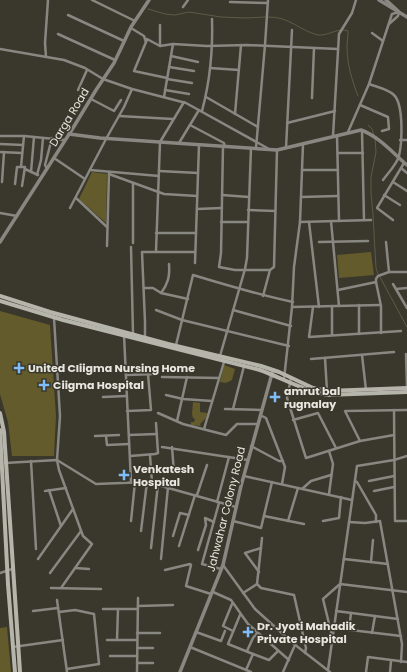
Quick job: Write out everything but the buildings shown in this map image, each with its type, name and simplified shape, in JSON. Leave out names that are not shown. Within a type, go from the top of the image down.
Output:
[{"type":"main road","points":[[0,296],[54,315]]},
{"type":"main road","points":[[0,301],[123,333],[224,362],[272,372]]},
{"type":"main road","points":[[123,333],[133,334],[220,356],[272,372],[316,393],[407,392]]},
{"type":"main road","points":[[366,392],[407,388]]},
{"type":"main road","points":[[0,413],[4,432],[2,442]]},
{"type":"main road","points":[[0,430],[12,569],[15,672]]},
{"type":"main road","points":[[4,463],[2,516],[5,529],[7,571],[15,647],[20,672]]},
{"type":"street","points":[[46,57],[45,43],[48,0]]},
{"type":"street","points":[[92,0],[135,21]]},
{"type":"street","name":"Darga Road","points":[[0,242],[66,140],[115,60],[131,28],[149,0]]},
{"type":"street","points":[[184,7],[188,0]]},
{"type":"street","points":[[339,221],[338,153],[335,136],[335,111],[339,34],[352,13],[356,0]]},
{"type":"street","points":[[379,0],[407,17]]},
{"type":"street","points":[[386,0],[399,12]]},
{"type":"street","points":[[230,2],[268,1],[256,148]]},
{"type":"street","points":[[389,25],[398,16],[399,12]]},
{"type":"street","points":[[348,132],[369,84],[392,14],[399,12]]},
{"type":"street","points":[[68,15],[124,41]]},
{"type":"street","points":[[179,143],[200,111],[206,96],[213,46],[212,19]]},
{"type":"street","points":[[160,24],[160,46]]},
{"type":"street","points":[[131,28],[144,36],[146,42],[134,71],[192,83]]},
{"type":"street","points":[[286,148],[292,30]]},
{"type":"street","points":[[372,33],[383,41]]},
{"type":"street","points":[[58,34],[115,60]]},
{"type":"street","points":[[146,42],[147,39],[160,46],[173,44],[213,46],[265,45],[338,49]]},
{"type":"street","points":[[164,97],[173,44]]},
{"type":"street","points":[[235,114],[241,45]]},
{"type":"street","points":[[312,98],[314,48]]},
{"type":"street","points":[[0,49],[64,60],[88,70],[103,79],[132,89],[184,102],[270,149]]},
{"type":"street","points":[[171,56],[198,62]]},
{"type":"street","points":[[169,67],[194,71]]},
{"type":"street","points":[[210,68],[239,70]]},
{"type":"street","points":[[78,90],[88,70]]},
{"type":"street","points":[[369,84],[391,92],[396,97],[399,105],[399,158],[383,180]]},
{"type":"street","points":[[70,208],[132,89]]},
{"type":"street","points":[[165,90],[189,94]]},
{"type":"street","points":[[206,96],[258,127]]},
{"type":"street","points":[[91,99],[114,111],[121,100]]},
{"type":"street","points":[[156,251],[160,142],[184,102]]},
{"type":"street","points":[[360,105],[388,117],[389,129],[382,131]]},
{"type":"street","points":[[287,122],[335,111]]},
{"type":"street","points":[[119,116],[174,119]]},
{"type":"street","points":[[190,125],[224,143],[221,253],[219,267],[235,270],[270,270]]},
{"type":"street","points":[[69,134],[106,139],[277,150],[348,132],[362,131],[373,137],[406,163],[401,168],[376,208],[393,220]]},
{"type":"street","points":[[362,131],[364,220]]},
{"type":"street","points":[[0,136],[24,136],[66,140]]},
{"type":"street","points":[[21,167],[24,136]]},
{"type":"street","points":[[31,172],[34,137]]},
{"type":"street","points":[[37,175],[41,160],[43,138]]},
{"type":"street","points":[[47,170],[45,165],[52,138]]},
{"type":"street","points":[[400,140],[407,140]]},
{"type":"street","points":[[0,144],[23,145]]},
{"type":"street","points":[[285,377],[293,302],[294,267],[300,222],[303,144]]},
{"type":"street","points":[[195,263],[199,145]]},
{"type":"street","points":[[220,356],[245,269],[251,148]]},
{"type":"street","points":[[262,296],[270,270],[274,267],[277,150]]},
{"type":"street","points":[[0,152],[22,153]]},
{"type":"street","points":[[2,182],[4,152]]},
{"type":"street","points":[[338,153],[363,153]]},
{"type":"street","points":[[54,158],[85,179]]},
{"type":"street","points":[[15,184],[17,167],[21,167]]},
{"type":"street","points":[[21,167],[24,167],[42,178]]},
{"type":"street","points":[[401,168],[407,173]]},
{"type":"street","points":[[22,186],[25,169]]},
{"type":"street","points":[[90,170],[109,173],[159,176]]},
{"type":"street","points":[[302,170],[338,170]]},
{"type":"street","points":[[159,171],[198,173]]},
{"type":"street","points":[[109,173],[164,194],[197,196]]},
{"type":"street","points":[[107,246],[109,173]]},
{"type":"street","points":[[392,182],[407,191]]},
{"type":"street","points":[[132,243],[134,183]]},
{"type":"street","points":[[222,195],[249,197]]},
{"type":"street","points":[[384,195],[400,205]]},
{"type":"street","points":[[301,197],[338,196]]},
{"type":"street","points":[[76,198],[107,226]]},
{"type":"street","points":[[197,209],[222,208]]},
{"type":"street","points":[[248,210],[275,211]]},
{"type":"street","points":[[0,213],[17,216]]},
{"type":"street","points":[[300,222],[372,220]]},
{"type":"street","points":[[331,221],[339,306]]},
{"type":"street","points":[[221,222],[248,222]]},
{"type":"street","points":[[309,222],[319,307]]},
{"type":"street","points":[[156,233],[196,233]]},
{"type":"street","points":[[319,242],[368,241]]},
{"type":"street","points":[[386,242],[389,272]]},
{"type":"street","points":[[131,248],[133,334]]},
{"type":"street","points":[[144,337],[145,322],[142,252],[195,252]]},
{"type":"street","points":[[161,293],[168,280],[168,264]]},
{"type":"street","points":[[381,333],[380,305],[376,282],[379,275],[389,272],[407,272]]},
{"type":"street","points":[[176,345],[193,276],[239,288],[262,296],[293,302]]},
{"type":"street","points":[[338,290],[376,282]]},
{"type":"street","points":[[393,284],[407,308]]},
{"type":"street","points":[[144,288],[154,288],[161,293],[188,299]]},
{"type":"street","points":[[396,289],[407,288]]},
{"type":"street","points":[[359,305],[359,334]]},
{"type":"street","points":[[292,308],[380,305]]},
{"type":"street","points":[[332,306],[332,335]]},
{"type":"street","points":[[313,307],[309,337],[401,331]]},
{"type":"street","points":[[156,310],[182,320],[289,346]]},
{"type":"street","points":[[233,310],[291,326]]},
{"type":"street","points":[[54,315],[60,416],[57,460],[59,470],[83,536],[92,544],[61,588]]},
{"type":"street","points":[[123,333],[131,482]]},
{"type":"street","points":[[311,359],[394,352]]},
{"type":"street","points":[[406,354],[407,388]]},
{"type":"street","points":[[362,355],[366,392]]},
{"type":"street","points":[[325,358],[327,393]]},
{"type":"street","points":[[204,429],[224,362]]},
{"type":"street","points":[[233,409],[244,366]]},
{"type":"street","name":"Jahwahar Colony Road","points":[[180,672],[222,567],[257,424],[272,372]]},
{"type":"street","points":[[127,411],[151,410],[148,374]]},
{"type":"street","points":[[126,375],[156,374]]},
{"type":"street","points":[[162,377],[219,378]]},
{"type":"street","points":[[177,421],[187,377]]},
{"type":"street","points":[[291,380],[286,398],[306,458],[360,441],[394,435]]},
{"type":"street","points":[[166,395],[183,399],[212,401]]},
{"type":"street","points":[[103,397],[126,396]]},
{"type":"street","points":[[225,409],[261,412],[266,418],[286,467],[282,484]]},
{"type":"street","points":[[394,410],[395,521],[407,521]]},
{"type":"street","points":[[360,441],[345,411],[407,410]]},
{"type":"street","points":[[158,413],[177,421],[226,435],[237,424],[257,424]]},
{"type":"street","points":[[293,420],[318,413],[336,448]]},
{"type":"street","points":[[130,456],[158,453],[156,423]]},
{"type":"street","points":[[129,435],[157,434]]},
{"type":"street","points":[[95,436],[119,436]]},
{"type":"street","points":[[106,436],[107,445],[129,444]]},
{"type":"street","points":[[162,446],[248,460]]},
{"type":"street","points":[[252,446],[279,461],[283,461]]},
{"type":"street","points":[[172,447],[174,473]]},
{"type":"street","points":[[329,451],[333,464],[329,494]]},
{"type":"street","points":[[150,455],[152,483]]},
{"type":"street","points":[[329,671],[332,637],[357,466],[394,460],[407,456]]},
{"type":"street","points":[[229,457],[214,522],[202,564],[222,567],[255,609],[295,645],[329,671]]},
{"type":"street","points":[[4,463],[57,460],[96,484],[147,482],[236,507]]},
{"type":"street","points":[[31,461],[36,549]]},
{"type":"street","points":[[179,546],[206,465]]},
{"type":"street","points":[[302,489],[311,482],[331,475]]},
{"type":"street","points":[[244,476],[352,500]]},
{"type":"street","points":[[369,481],[394,476]]},
{"type":"street","points":[[355,481],[376,515],[376,522]]},
{"type":"street","points":[[131,521],[135,482]]},
{"type":"street","points":[[141,531],[147,482]]},
{"type":"street","points":[[233,521],[261,528],[272,482]]},
{"type":"street","points":[[151,548],[158,484]]},
{"type":"street","points":[[161,559],[168,487]]},
{"type":"street","points":[[374,492],[394,487]]},
{"type":"street","points":[[45,491],[66,488]]},
{"type":"street","points":[[288,521],[298,488]]},
{"type":"street","points":[[49,490],[61,526]]},
{"type":"street","points":[[323,522],[339,518],[341,497]]},
{"type":"street","points":[[38,559],[73,508]]},
{"type":"street","points":[[173,536],[180,512],[189,515]]},
{"type":"street","points":[[264,516],[304,524]]},
{"type":"street","points":[[198,550],[206,525],[205,518],[214,522]]},
{"type":"street","points":[[349,522],[380,521],[401,636],[401,662]]},
{"type":"street","points":[[0,530],[5,529]]},
{"type":"street","points":[[50,574],[81,530]]},
{"type":"street","points":[[257,584],[262,538]]},
{"type":"street","points":[[371,562],[373,540]]},
{"type":"street","points":[[258,572],[245,553],[261,548]]},
{"type":"street","points":[[344,559],[388,564]]},
{"type":"street","points":[[164,570],[190,564],[186,585],[230,600],[248,624],[289,660]]},
{"type":"street","points":[[75,568],[89,569]]},
{"type":"street","points":[[0,573],[12,569]]},
{"type":"street","points":[[243,593],[257,584]]},
{"type":"street","points":[[257,584],[261,588],[294,595],[306,648],[305,653]]},
{"type":"street","points":[[332,637],[323,599],[340,584],[407,592]]},
{"type":"street","points":[[51,588],[101,589]]},
{"type":"street","points":[[137,672],[138,598]]},
{"type":"street","points":[[57,600],[67,670],[99,664],[94,614],[75,610],[59,612]]},
{"type":"street","points":[[233,603],[223,626],[233,631]]},
{"type":"street","points":[[103,609],[173,605]]},
{"type":"street","points":[[33,611],[58,608]]},
{"type":"street","points":[[118,609],[118,640]]},
{"type":"street","points":[[336,611],[398,619]]},
{"type":"street","points":[[349,630],[351,613]]},
{"type":"street","points":[[240,615],[228,644],[269,660],[278,651]]},
{"type":"street","points":[[372,633],[375,616]]},
{"type":"street","points":[[334,628],[401,636]]},
{"type":"street","points":[[196,632],[221,641],[225,631]]},
{"type":"street","points":[[247,652],[251,641],[257,632]]},
{"type":"street","points":[[137,633],[160,633]]},
{"type":"street","points":[[15,647],[63,640]]},
{"type":"street","points":[[107,640],[137,640]]},
{"type":"street","points":[[283,672],[295,645]]},
{"type":"street","points":[[190,647],[251,672]]},
{"type":"street","points":[[137,648],[154,648]]},
{"type":"street","points":[[246,670],[253,654]]},
{"type":"street","points":[[110,656],[137,656]]},
{"type":"street","points":[[366,672],[368,657],[407,662]]},
{"type":"street","points":[[390,672],[391,661]]},
{"type":"street","points":[[137,663],[153,663]]},
{"type":"shaded area","points":[[92,172],[107,174],[106,223],[79,199]]},
{"type":"shaded area","points":[[371,252],[374,275],[339,278],[337,255]]},
{"type":"shaded area","points":[[0,311],[50,325],[56,416],[54,456],[12,456],[8,422],[0,394]]},
{"type":"shaded area","points":[[224,365],[235,369],[232,380],[226,383],[220,382]]},
{"type":"shaded area","points":[[193,402],[200,403],[200,412],[207,413],[206,418],[200,424],[201,426],[191,425],[191,422],[194,422],[195,419],[193,418],[192,414]]},
{"type":"shaded area","points":[[7,627],[11,672],[0,672],[0,628]]},
{"type":"waterway","points":[[148,9],[175,15],[189,12],[221,17],[265,17]]},
{"type":"waterway","points":[[268,17],[275,17],[288,21],[318,35],[341,30],[348,31],[348,60],[358,96]]},
{"type":"waterway","points":[[368,125],[372,129],[374,135]]},
{"type":"waterway","points":[[375,138],[376,152],[371,177],[371,192],[376,268],[378,274]]},
{"type":"waterway","points":[[380,277],[407,327]]},
{"type":"place","name":"United CIiigma Nursing Home","points":[[19,368]]},
{"type":"place","name":"Ciigma Hospital","points":[[44,385]]},
{"type":"place","name":"amrut bal rugnalay","points":[[275,397]]},
{"type":"place","name":"Venkatesh Hospital","points":[[124,475]]},
{"type":"place","name":"Dr. Jyoti Mahadik Private Hospital","points":[[248,632]]}]
